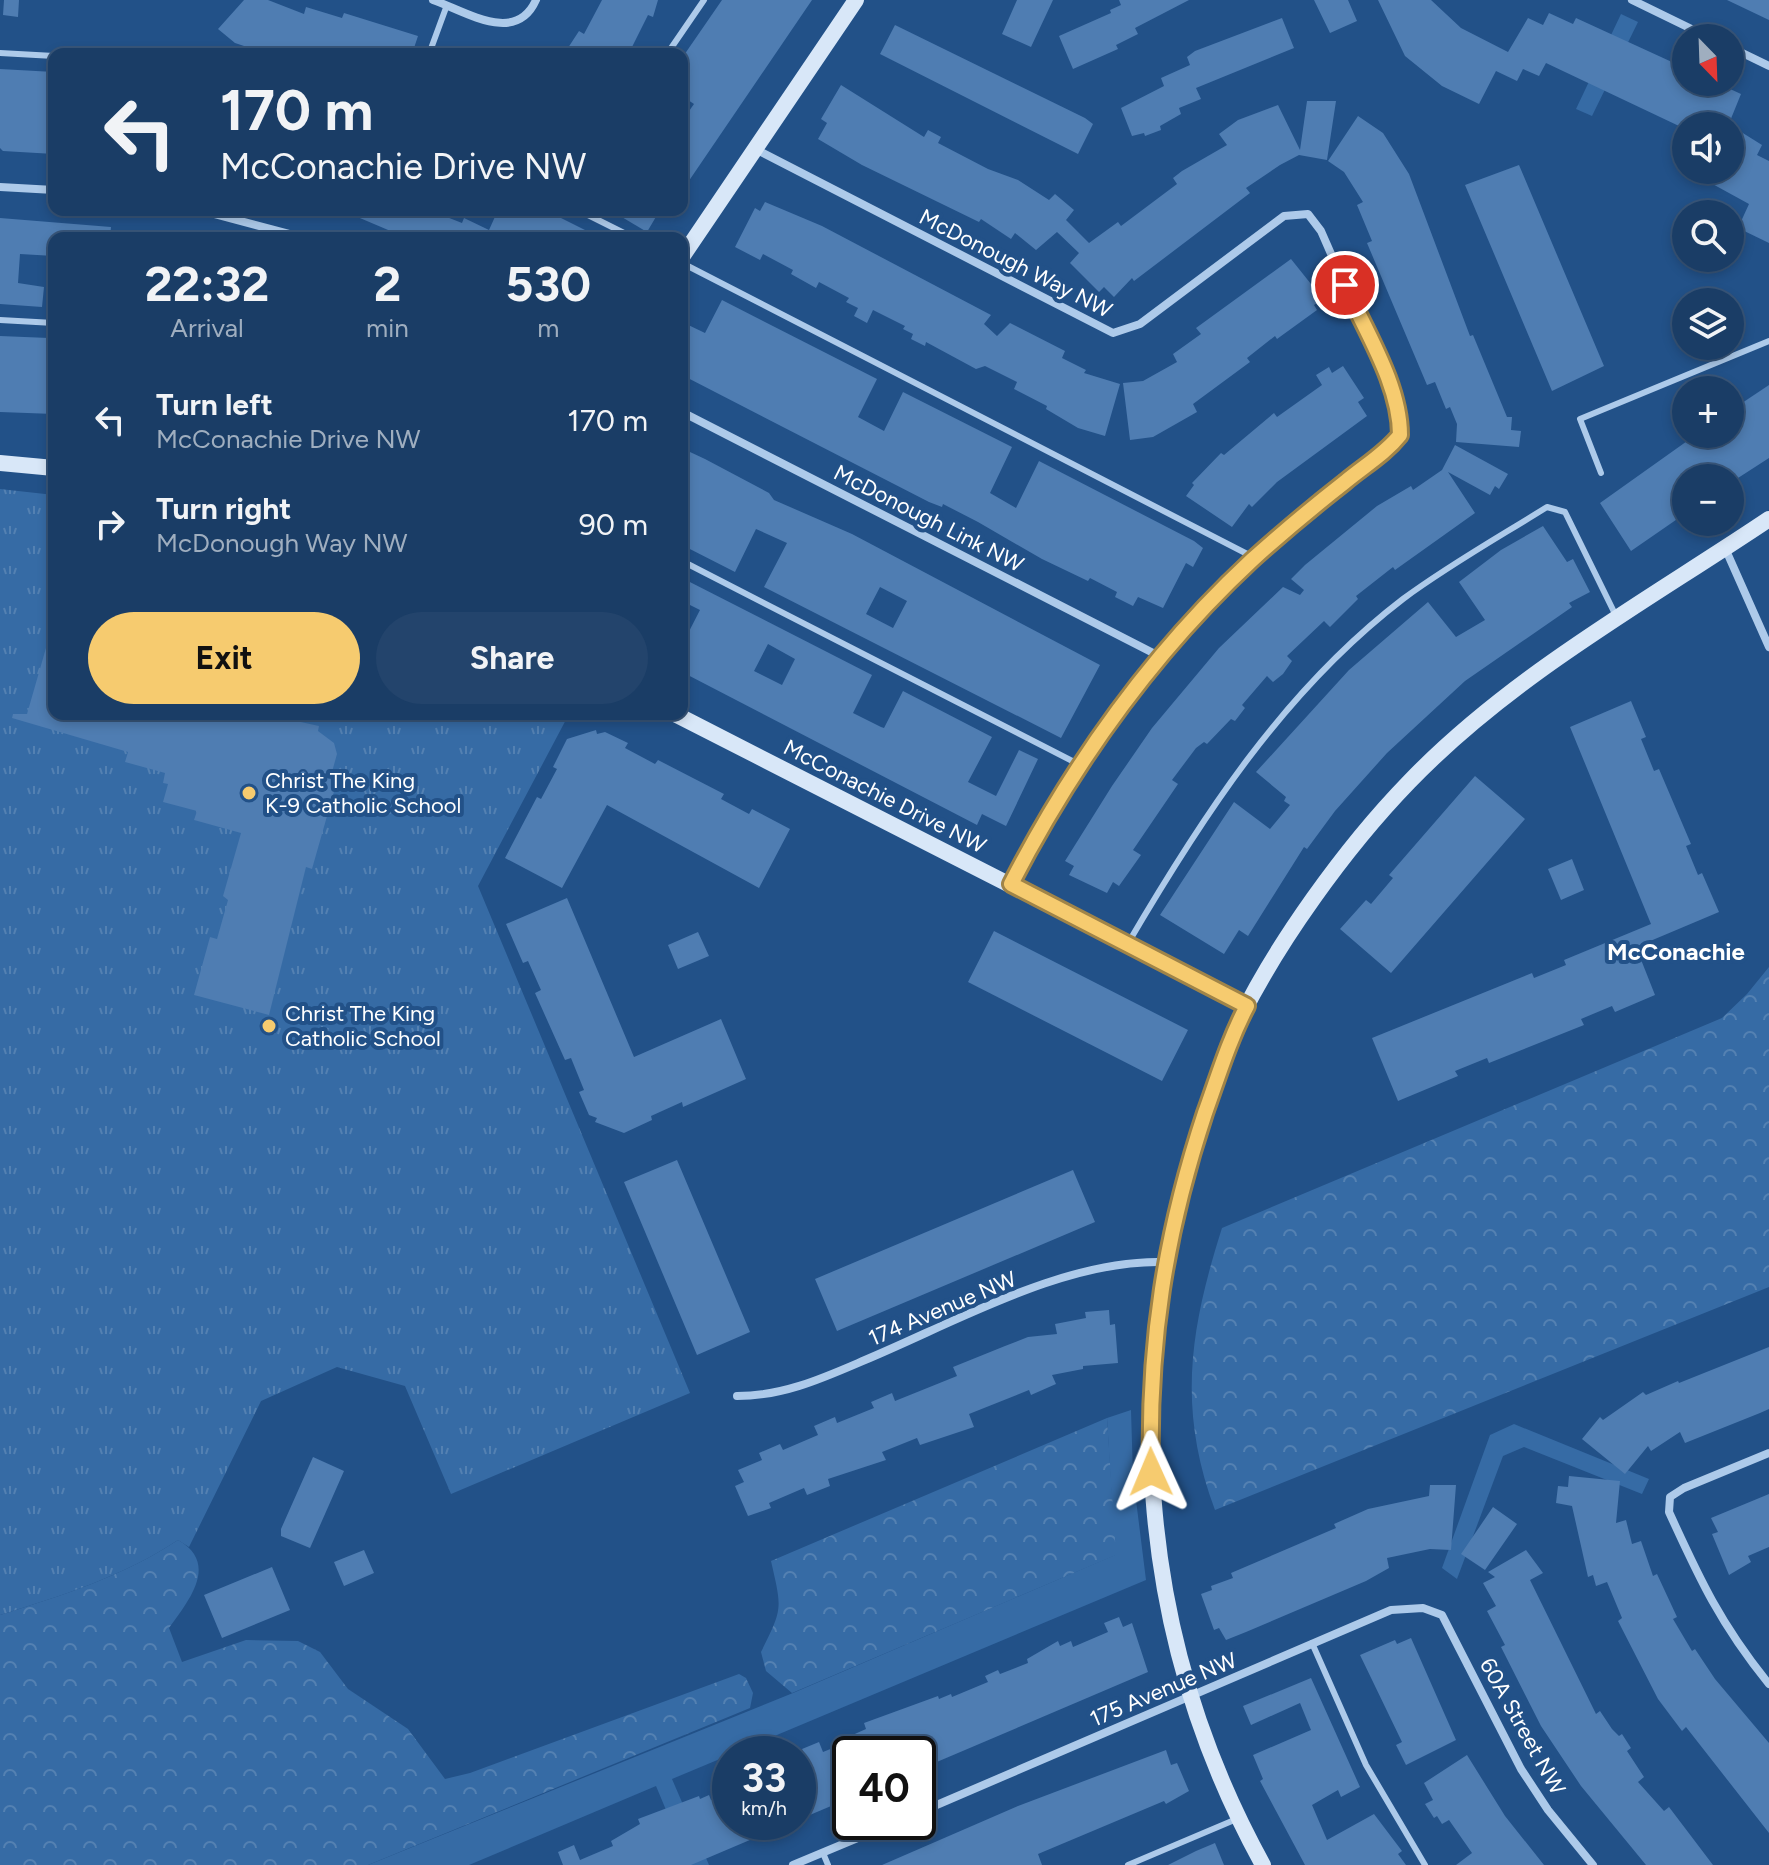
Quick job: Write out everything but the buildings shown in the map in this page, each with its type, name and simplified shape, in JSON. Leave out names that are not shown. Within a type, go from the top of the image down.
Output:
[{"type":"street","points":[[433,0],[509,25],[524,19],[536,0]]},
{"type":"street","points":[[688,251],[856,0]]},
{"type":"street","points":[[1632,0],[1681,24]]},
{"type":"street","points":[[1744,54],[1769,66]]},
{"type":"street","name":"McDonough Way NW","points":[[757,150],[1113,333],[1140,324],[1284,216],[1308,214],[1321,231],[1400,416],[1400,435],[1382,454],[1295,521],[1159,656],[1080,765],[1011,884]]},
{"type":"street","points":[[0,187],[48,190]]},
{"type":"street","points":[[222,216],[282,232]]},
{"type":"street","name":"McDonough Link NW","points":[[688,415],[1159,656]]},
{"type":"street","points":[[0,463],[48,467]]},
{"type":"street","points":[[1263,1865],[1239,1818],[1191,1698],[1164,1581],[1151,1472],[1150,1396],[1164,1262],[1182,1183],[1222,1063],[1247,1006],[1319,894],[1407,783],[1484,713],[1769,519]]},
{"type":"street","points":[[1725,548],[1769,647]]},
{"type":"street","name":"McConachie Drive NW","points":[[687,720],[1247,1006]]},
{"type":"street","name":"174 Avenue NW","points":[[737,1396],[796,1388],[1094,1267],[1136,1261],[1164,1262]]},
{"type":"street","points":[[1769,1453],[1684,1488],[1670,1497],[1669,1512],[1732,1639],[1769,1684]]},
{"type":"street","name":"175 Avenue NW","points":[[936,1805],[1391,1610],[1423,1608]]},
{"type":"street","name":"60A Street NW","points":[[1423,1608],[1442,1615],[1521,1769],[1548,1810],[1593,1865]]},
{"type":"street","points":[[793,1865],[854,1840]]},
{"type":"lane","points":[[671,48],[704,0]]},
{"type":"lane","points":[[431,48],[447,5]]},
{"type":"lane","points":[[0,53],[48,56]]},
{"type":"lane","points":[[590,216],[622,232]]},
{"type":"lane","points":[[688,263],[1255,558]]},
{"type":"lane","points":[[0,320],[48,323]]},
{"type":"lane","points":[[1601,473],[1580,419],[1769,341]]},
{"type":"lane","points":[[1127,945],[1176,861],[1258,745],[1354,641],[1451,566],[1547,507],[1565,512],[1618,620]]},
{"type":"lane","points":[[688,564],[1080,765]]},
{"type":"lane","points":[[1312,1643],[1366,1765],[1425,1865]]},
{"type":"lane","points":[[1128,1865],[1239,1818]]},
{"type":"lane","points":[[823,1853],[828,1865]]},
{"type":"green space","points":[[1621,14],[1638,22],[1592,116],[1576,109]]},
{"type":"green space","name":"Christ The King Catholic School","points":[[0,489],[48,494],[48,720],[566,720],[478,886],[690,1393],[451,1494],[405,1386],[337,1367],[261,1401],[189,1547],[178,1540],[114,1575],[0,1615]]},
{"type":"green space","points":[[1769,967],[1769,1287],[1215,1510],[1196,1437],[1192,1369],[1202,1300],[1222,1228],[1722,1018]]},
{"type":"green space","points":[[1131,1410],[1133,1476],[1146,1580],[774,1736],[712,1736],[712,1762],[672,1779],[709,1865],[689,1865],[656,1786],[469,1865],[368,1865],[793,1693],[1115,1555],[1107,1418]]},
{"type":"green space","points":[[1107,1418],[1116,1555],[792,1693],[766,1671],[761,1652],[778,1608],[771,1561]]},
{"type":"green space","points":[[1514,1424],[1649,1479],[1642,1494],[1524,1447],[1503,1456],[1457,1579],[1442,1568],[1490,1435]]},
{"type":"green space","points":[[178,1540],[197,1560],[199,1571],[191,1595],[169,1628],[182,1662],[246,1640],[298,1641],[320,1652],[348,1689],[408,1729],[445,1779],[470,1773],[739,1674],[746,1678],[753,1693],[750,1708],[368,1865],[0,1865],[0,1615],[114,1575]]},
{"type":"place","name":"Christ The King K-9 Catholic School","points":[[249,793]]},
{"type":"place","name":"Christ The King Catholic School","points":[[269,1026]]},
{"type":"district","name":"McConachie","points":[[1676,952]]},
{"type":"route","points":[[1151,1472],[1150,1396],[1155,1322],[1164,1262],[1178,1197],[1222,1063],[1247,1006],[1011,884],[1058,798],[1159,656],[1236,575],[1295,521],[1382,454],[1400,435],[1400,416],[1392,393],[1345,285]]}]
